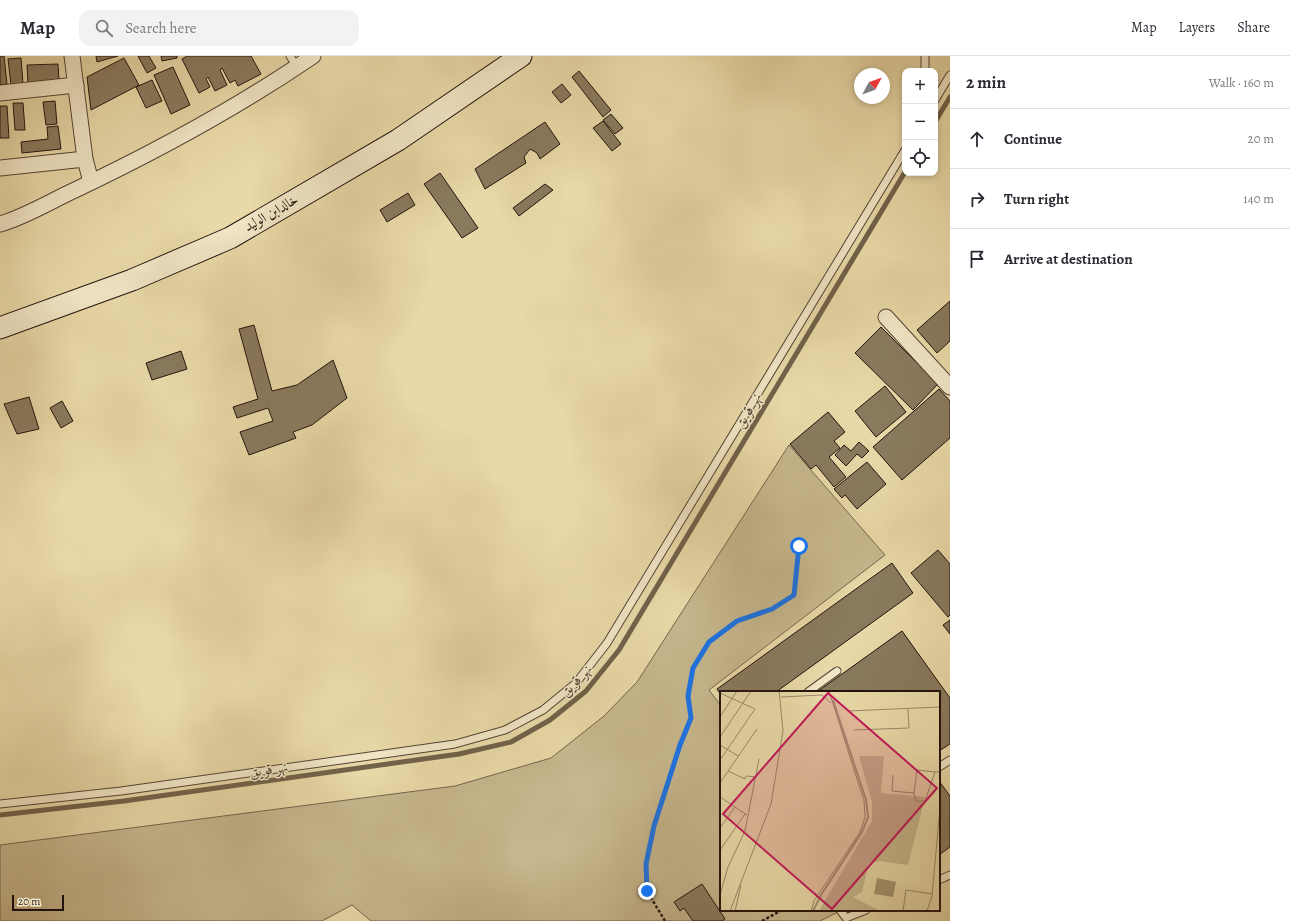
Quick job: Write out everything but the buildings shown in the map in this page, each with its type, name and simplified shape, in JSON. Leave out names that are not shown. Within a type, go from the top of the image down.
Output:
[{"type":"main road","name":"خالدابن الوليد","points":[[0,328],[132,280],[230,238],[398,140],[521,56]]},
{"type":"street","points":[[72,56],[86,160],[91,182]]},
{"type":"street","points":[[0,224],[91,182],[153,151],[240,103],[293,61],[313,56]]},
{"type":"street","points":[[0,93],[76,85]]},
{"type":"street","points":[[0,168],[86,160]]},
{"type":"street","points":[[886,317],[950,387]]},
{"type":"lane","points":[[925,56],[925,68]]},
{"type":"lane","points":[[938,95],[950,75]]},
{"type":"lane","points":[[0,804],[129,790],[455,744],[505,730],[543,710],[576,683],[608,643],[902,155]]},
{"type":"lane","points":[[809,691],[837,671]]},
{"type":"lane","points":[[940,766],[950,760]]},
{"type":"lane","points":[[940,880],[950,875]]},
{"type":"lane","points":[[841,911],[846,918],[864,911]]},
{"type":"path","points":[[665,921],[647,891],[646,864],[654,826],[680,745],[691,718],[688,696],[693,668],[709,642],[737,621],[772,609],[794,595],[799,546]]},
{"type":"path","points":[[762,921],[780,911]]},
{"type":"shaded area","points":[[789,445],[885,555],[709,690],[720,705],[720,911],[840,911],[820,921],[371,921],[352,905],[322,921],[0,921],[0,845],[455,786],[551,758],[604,716],[637,682]]},
{"type":"waterway","name":"نهر قويق","points":[[938,117],[950,97]]},
{"type":"waterway","name":"نهر قويق","points":[[0,815],[124,801],[459,754],[511,742],[550,720],[586,691],[619,650],[903,176]]},
{"type":"route","points":[[647,891],[646,864],[654,826],[680,745],[691,718],[688,696],[693,668],[709,642],[737,621],[772,609],[794,595],[799,546]]}]
